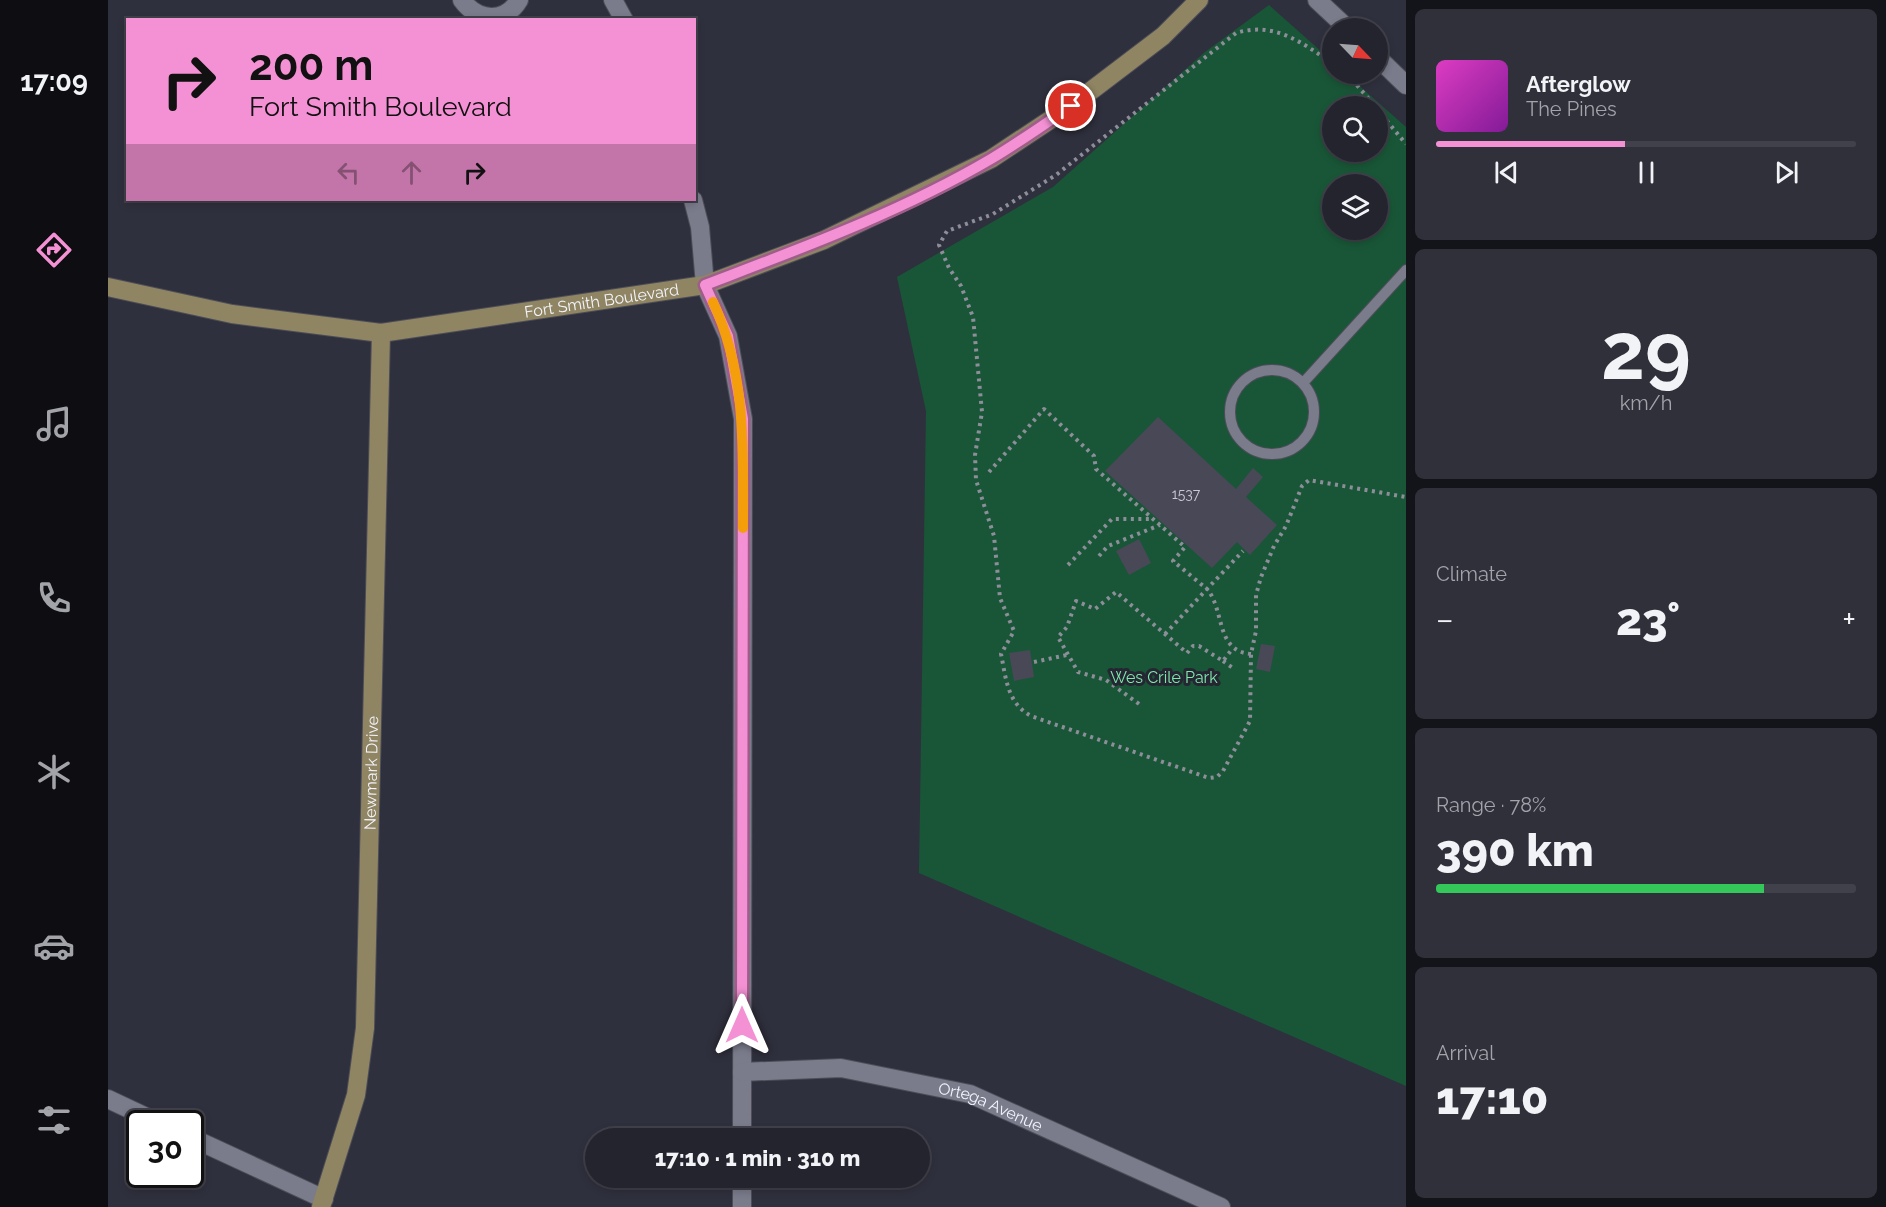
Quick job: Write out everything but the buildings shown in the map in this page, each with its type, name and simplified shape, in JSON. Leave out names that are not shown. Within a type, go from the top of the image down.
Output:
[{"type":"street","points":[[462,0],[469,10],[480,16],[492,18],[505,15],[519,0]]},
{"type":"street","points":[[613,0],[623,18]]},
{"type":"street","name":"Fort Smith Boulevard","points":[[108,286],[232,314],[381,333],[705,285],[824,240],[991,159],[1071,106],[1163,36],[1199,0]]},
{"type":"street","points":[[1317,0],[1336,18]]},
{"type":"street","points":[[1388,68],[1406,85]]},
{"type":"street","points":[[693,201],[700,227],[705,285],[728,336],[743,419],[742,1128]]},
{"type":"street","name":"Newmark Drive","points":[[322,1203],[356,1095],[365,1028],[381,333]]},
{"type":"street","name":"Ortega Avenue","points":[[742,1072],[841,1068],[970,1094],[1221,1207]]},
{"type":"street","points":[[108,1099],[131,1110]]},
{"type":"street","points":[[204,1144],[322,1203]]},
{"type":"street","points":[[742,1188],[742,1207]]},
{"type":"lane","points":[[1303,383],[1406,270]]},
{"type":"lane","points":[[1271,370],[1292,374],[1303,383],[1312,400],[1313,420],[1309,432],[1301,442],[1278,454],[1265,454],[1251,449],[1240,439],[1232,427],[1229,412],[1232,398],[1239,385],[1250,375],[1271,370]]},
{"type":"path","points":[[1322,56],[1286,33],[1248,29],[1236,33],[1056,175],[993,214],[947,231],[939,245],[949,268],[961,286],[973,317],[982,412],[975,455],[976,480],[994,536],[1000,598],[1014,631],[1001,654],[1010,696],[1020,710],[1166,765],[1209,778],[1217,777],[1223,771],[1250,721],[1251,654],[1256,631],[1256,595],[1274,546],[1286,526],[1302,486],[1309,480],[1406,497]]},
{"type":"path","points":[[1356,84],[1366,96]]},
{"type":"path","points":[[1388,122],[1406,144]]},
{"type":"path","points":[[989,472],[1044,409],[1094,456],[1096,469],[1185,548],[1173,561],[1216,599],[1219,625],[1233,648],[1251,654]]},
{"type":"path","points":[[1068,565],[1112,519],[1153,519]]},
{"type":"path","points":[[1099,556],[1108,546],[1160,525]]},
{"type":"path","points":[[1165,634],[1243,551]]},
{"type":"path","points":[[1139,704],[1106,680],[1078,672],[1067,655],[1058,638],[1067,627],[1076,601],[1095,609],[1116,592],[1187,653],[1193,646],[1199,646],[1233,668]]},
{"type":"path","points":[[1223,661],[1233,648]]},
{"type":"path","points":[[1034,662],[1067,655]]},
{"type":"green space","name":"Wes Crile Park","points":[[1269,5],[1322,52],[1322,84],[1357,84],[1371,96],[1322,96],[1322,162],[1388,162],[1388,111],[1406,127],[1406,1086],[919,873],[926,411],[897,277],[1053,187],[1205,52]]},
{"type":"slow traffic","points":[[713,302],[728,336],[743,419],[743,528]]},
{"type":"route","points":[[742,1025],[743,419],[728,336],[705,285],[824,240],[909,201],[991,159],[1071,106]]}]
